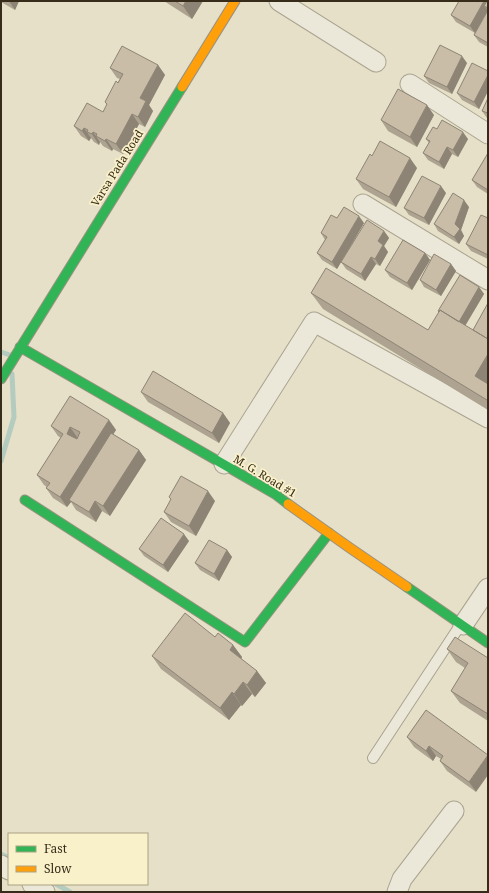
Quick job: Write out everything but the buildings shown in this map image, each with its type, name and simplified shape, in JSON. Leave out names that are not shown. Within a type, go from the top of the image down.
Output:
[{"type":"street","name":"Varsa Pada Road","points":[[1,379],[235,1]]},
{"type":"street","points":[[279,1],[376,62]]},
{"type":"street","points":[[410,84],[488,134]]},
{"type":"street","points":[[363,204],[488,280]]},
{"type":"street","points":[[224,464],[314,322],[488,418]]},
{"type":"street","name":"M. G. Road #1","points":[[20,347],[275,494],[488,643]]},
{"type":"street","points":[[25,500],[245,642],[330,533]]},
{"type":"street","points":[[462,625],[488,588]]},
{"type":"street","points":[[397,892],[402,880],[454,811]]},
{"type":"street","points":[[34,885],[44,892]]},
{"type":"lane","points":[[373,758],[462,625]]},
{"type":"waterway","points":[[1,352],[10,355]]},
{"type":"waterway","points":[[1,461],[14,417],[12,374]]},
{"type":"waterway","points":[[1,854],[8,858]]},
{"type":"waterway","points":[[58,885],[70,892]]},
{"type":"traffic: fast","points":[[1,379],[182,87]]},
{"type":"traffic: fast","points":[[20,347],[275,494],[288,504]]},
{"type":"traffic: fast","points":[[25,500],[245,642],[329,533]]},
{"type":"traffic: fast","points":[[407,587],[488,643]]},
{"type":"traffic: slow","points":[[182,87],[235,1]]},
{"type":"traffic: slow","points":[[288,504],[407,587]]}]
